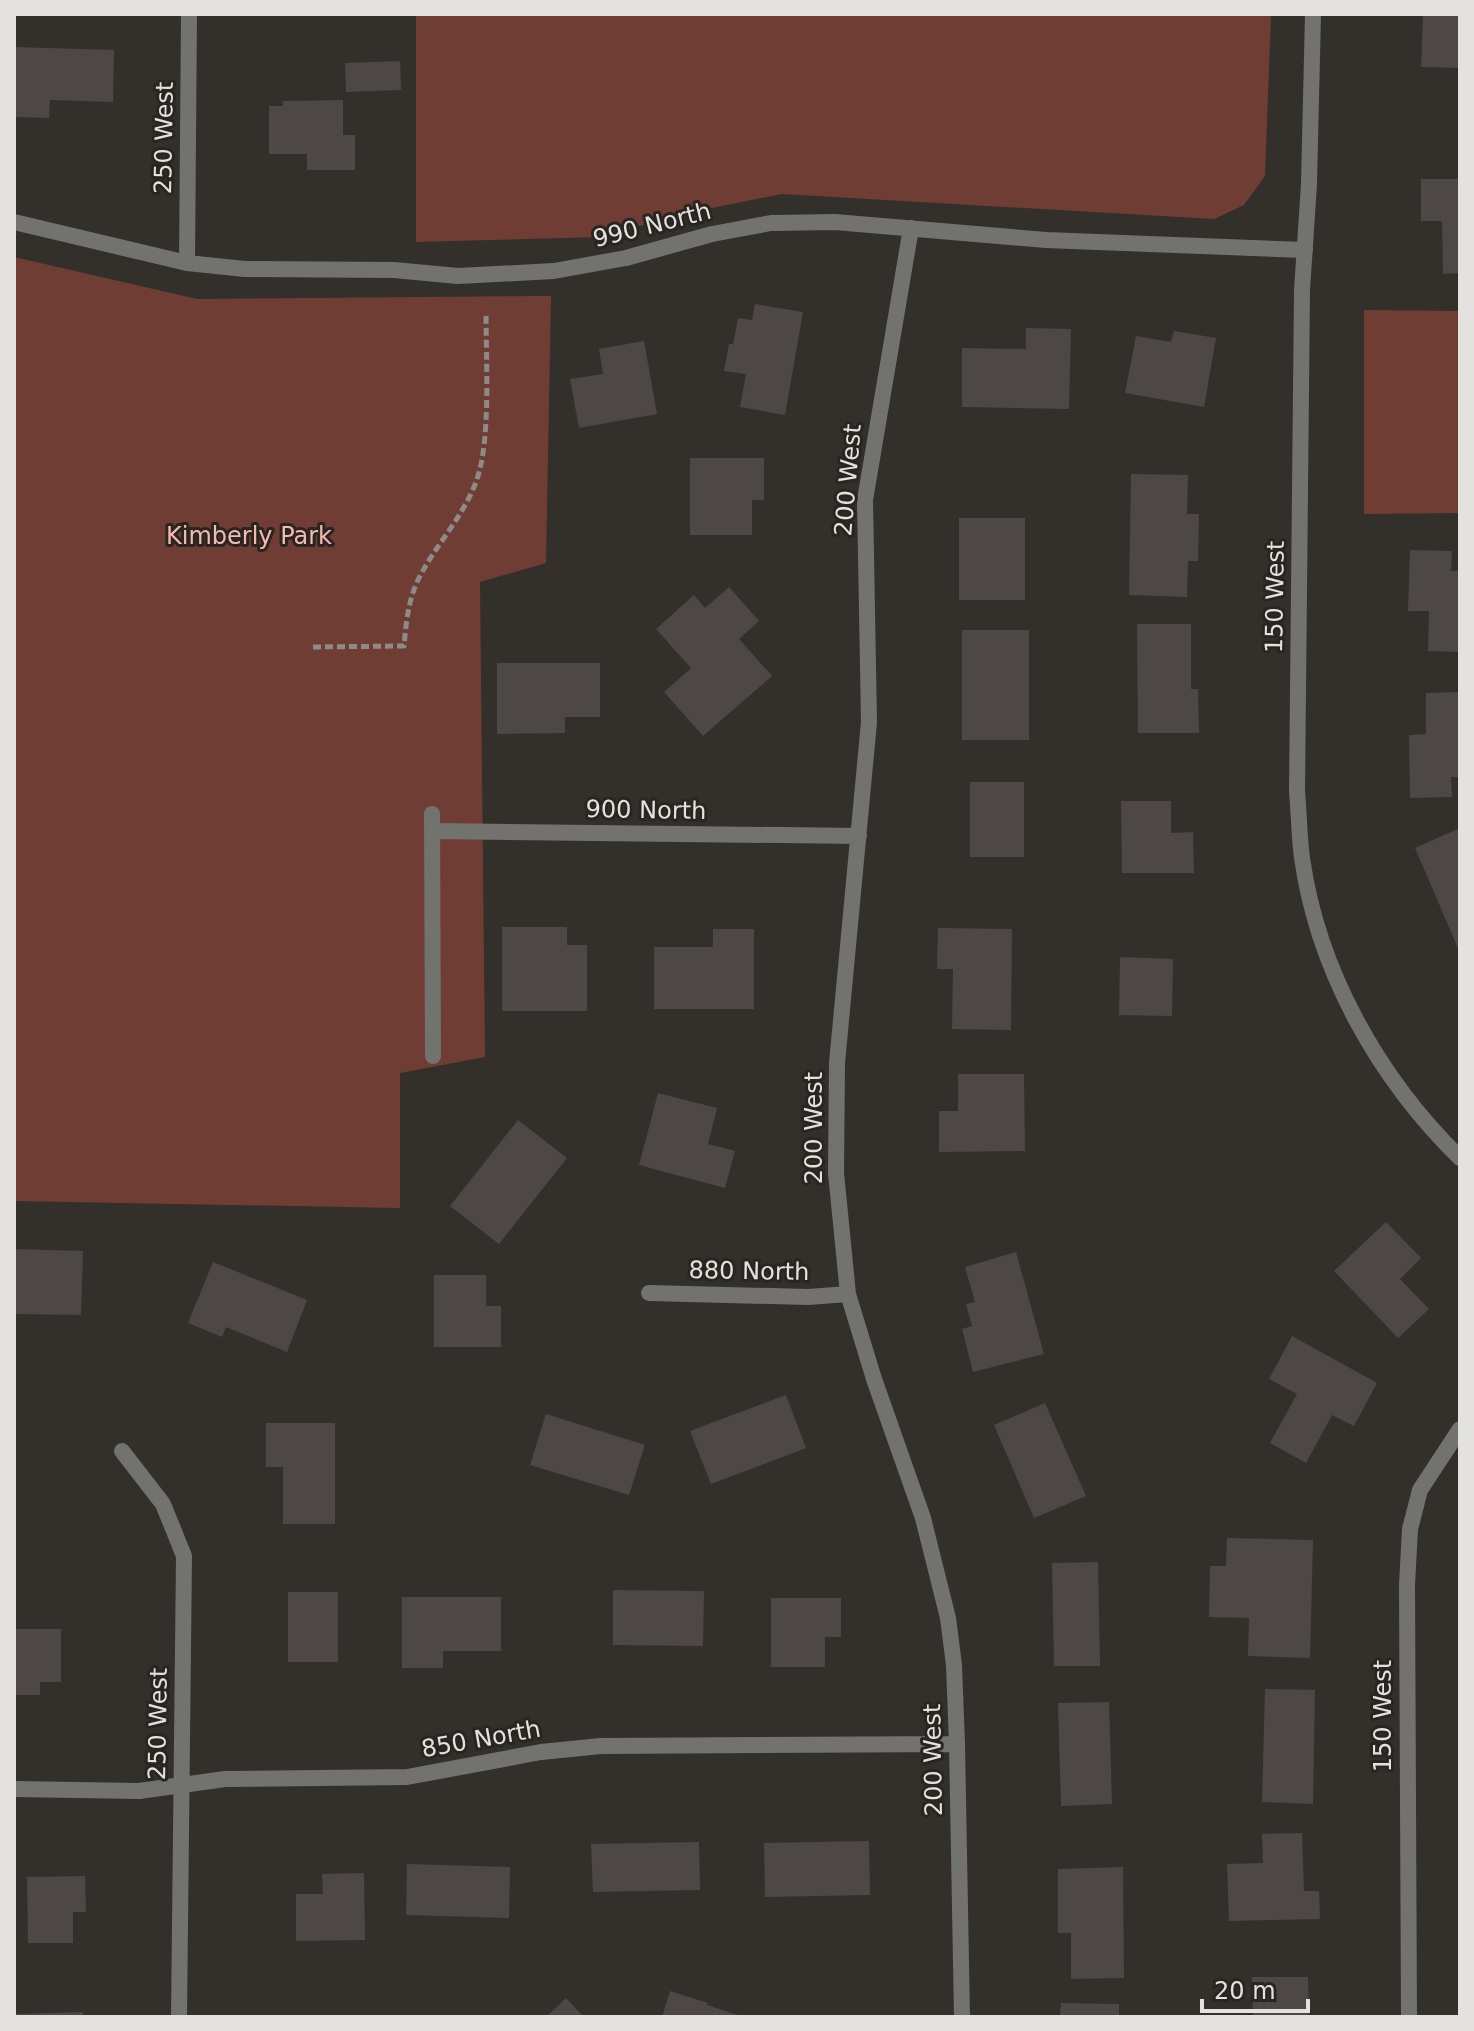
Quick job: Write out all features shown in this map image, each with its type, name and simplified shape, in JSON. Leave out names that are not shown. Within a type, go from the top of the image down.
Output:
[{"type":"street","name":"250 West","points":[[187,263],[189,14]]},
{"type":"street","name":"150 West","points":[[1313,14],[1309,184],[1302,290],[1297,775],[1303,860],[1318,925],[1340,985],[1364,1034],[1388,1074],[1460,1158]]},
{"type":"street","name":"990 North","points":[[14,222],[187,263],[245,269],[394,270],[458,276],[554,271],[626,258],[712,234],[771,223],[835,222],[1077,242],[1305,250]]},
{"type":"street","name":"200 West","points":[[911,228],[865,500],[869,722],[837,1063],[835,1131],[839,1216],[848,1294],[874,1379],[907,1466],[939,1576],[954,1665],[962,2017]]},
{"type":"street","name":"900 North","points":[[433,1056],[433,823],[859,836]]},
{"type":"street","name":"880 North","points":[[649,1293],[808,1297],[848,1294]]},
{"type":"street","name":"150 West","points":[[1409,2017],[1407,1585],[1410,1529],[1420,1490],[1460,1429]]},
{"type":"street","name":"250 West","points":[[122,1451],[163,1504],[184,1556],[179,2017]]},
{"type":"street","name":"850 North","points":[[14,1789],[139,1791],[225,1779],[407,1777],[541,1752],[601,1746],[957,1744]]},
{"type":"path","points":[[313,647],[404,646],[406,621],[417,582],[457,520],[478,477],[484,424],[486,313]]},
{"type":"green space","points":[[416,14],[1271,14],[1265,176],[1244,205],[1214,219],[782,194],[687,213],[599,237],[416,242]]},
{"type":"green space","name":"Kimberly Park","points":[[14,257],[197,299],[551,296],[546,563],[480,582],[485,1057],[400,1073],[400,1208],[14,1201]]},
{"type":"green space","points":[[1364,310],[1460,311],[1460,513],[1364,514]]},
{"type":"building","points":[[1423,14],[1460,14],[1460,68],[1421,67]]},
{"type":"building","points":[[14,47],[114,50],[113,102],[50,100],[49,118],[14,117]]},
{"type":"building","points":[[400,61],[401,90],[346,92],[345,63]]},
{"type":"building","points":[[343,100],[343,135],[355,135],[355,170],[307,170],[307,154],[269,154],[269,106],[283,106],[283,101]]},
{"type":"building","points":[[1421,179],[1460,179],[1460,273],[1443,274],[1442,221],[1421,221]]},
{"type":"building","points":[[755,304],[803,312],[785,415],[740,407],[746,374],[724,371],[738,318],[752,320]]},
{"type":"building","points":[[1026,328],[1071,329],[1069,409],[962,407],[962,348],[1026,349]]},
{"type":"building","points":[[1174,331],[1216,338],[1204,407],[1125,393],[1136,336],[1171,342]]},
{"type":"building","points":[[644,341],[657,414],[579,428],[570,379],[603,374],[599,349]]},
{"type":"building","points":[[690,458],[764,458],[764,500],[752,500],[752,535],[690,535]]},
{"type":"building","points":[[1131,474],[1188,475],[1187,514],[1199,514],[1198,561],[1188,561],[1187,597],[1129,595]]},
{"type":"building","points":[[959,518],[1025,518],[1025,600],[959,600]]},
{"type":"building","points":[[1410,550],[1452,551],[1451,571],[1460,571],[1460,652],[1428,651],[1429,611],[1408,611]]},
{"type":"building","points":[[729,587],[759,621],[739,639],[772,676],[703,736],[664,692],[691,668],[656,629],[694,595],[705,608]]},
{"type":"building","points":[[1137,624],[1191,624],[1191,689],[1198,689],[1199,733],[1138,733]]},
{"type":"building","points":[[962,630],[1029,630],[1029,740],[962,740]]},
{"type":"building","points":[[497,663],[600,663],[600,717],[565,717],[565,733],[497,734]]},
{"type":"building","points":[[1460,692],[1460,777],[1451,777],[1452,797],[1410,798],[1409,735],[1426,734],[1426,693]]},
{"type":"building","points":[[970,782],[1024,782],[1024,857],[970,857]]},
{"type":"building","points":[[1121,801],[1171,801],[1171,833],[1193,832],[1194,873],[1122,873]]},
{"type":"building","points":[[1460,828],[1460,953],[1415,848]]},
{"type":"building","points":[[502,927],[567,927],[567,945],[587,945],[587,1011],[502,1011]]},
{"type":"building","points":[[938,928],[1012,929],[1011,1030],[952,1029],[953,969],[937,969]]},
{"type":"building","points":[[713,929],[754,929],[754,1009],[654,1009],[654,947],[713,947]]},
{"type":"building","points":[[1120,957],[1173,959],[1172,1016],[1119,1015]]},
{"type":"building","points":[[958,1074],[1024,1074],[1025,1151],[939,1152],[939,1111],[958,1111]]},
{"type":"building","points":[[658,1093],[717,1108],[708,1144],[735,1151],[725,1188],[639,1165]]},
{"type":"building","points":[[518,1120],[567,1158],[499,1244],[450,1206]]},
{"type":"building","points":[[1386,1222],[1421,1258],[1400,1279],[1429,1309],[1398,1338],[1334,1271]]},
{"type":"building","points":[[14,1249],[83,1251],[81,1315],[14,1314]]},
{"type":"building","points":[[1016,1252],[1044,1354],[973,1372],[962,1329],[972,1326],[966,1304],[975,1302],[965,1267]]},
{"type":"building","points":[[213,1262],[307,1300],[287,1352],[226,1327],[222,1337],[188,1323]]},
{"type":"building","points":[[434,1275],[486,1275],[486,1306],[501,1306],[501,1347],[434,1347]]},
{"type":"building","points":[[1292,1336],[1377,1383],[1354,1426],[1332,1415],[1306,1463],[1270,1443],[1297,1394],[1269,1379]]},
{"type":"building","points":[[786,1395],[806,1448],[711,1484],[690,1431]]},
{"type":"building","points":[[1045,1403],[1086,1496],[1034,1518],[994,1425]]},
{"type":"building","points":[[546,1414],[645,1445],[629,1495],[530,1465]]},
{"type":"building","points":[[266,1423],[335,1423],[335,1524],[283,1524],[283,1467],[266,1467]]},
{"type":"building","points":[[1227,1538],[1313,1540],[1310,1658],[1248,1656],[1249,1618],[1209,1617],[1210,1566],[1226,1566]]},
{"type":"building","points":[[1098,1562],[1100,1666],[1054,1666],[1052,1563]]},
{"type":"building","points":[[613,1590],[704,1591],[703,1646],[613,1645]]},
{"type":"building","points":[[288,1592],[338,1592],[338,1662],[288,1662]]},
{"type":"building","points":[[402,1597],[501,1597],[501,1651],[443,1651],[443,1668],[402,1668]]},
{"type":"building","points":[[771,1598],[841,1598],[841,1637],[825,1637],[825,1667],[771,1667]]},
{"type":"building","points":[[14,1629],[61,1629],[61,1682],[40,1682],[40,1695],[14,1695]]},
{"type":"building","points":[[1265,1689],[1315,1690],[1313,1804],[1262,1802]]},
{"type":"building","points":[[1109,1702],[1112,1804],[1061,1806],[1058,1703]]},
{"type":"building","points":[[1302,1833],[1304,1891],[1319,1891],[1320,1919],[1229,1921],[1227,1864],[1263,1863],[1262,1834]]},
{"type":"building","points":[[869,1841],[870,1895],[765,1897],[764,1843]]},
{"type":"building","points":[[699,1842],[700,1890],[593,1892],[591,1844]]},
{"type":"building","points":[[407,1864],[510,1867],[509,1918],[406,1915]]},
{"type":"building","points":[[1123,1867],[1124,1978],[1071,1979],[1071,1933],[1058,1933],[1058,1869]]},
{"type":"building","points":[[364,1873],[365,1940],[296,1941],[296,1894],[323,1894],[322,1874]]},
{"type":"building","points":[[85,1876],[86,1912],[73,1912],[73,1943],[28,1943],[27,1877]]},
{"type":"building","points":[[1252,1977],[1308,1977],[1309,2017],[1253,2017]]},
{"type":"building","points":[[670,1991],[708,2003],[744,2017],[662,2017]]},
{"type":"building","points":[[566,1998],[584,2017],[546,2017]]},
{"type":"building","points":[[1061,2003],[1119,2004],[1119,2017],[1060,2017]]},
{"type":"building","points":[[83,2012],[83,2017],[16,2017],[16,2014]]}]
